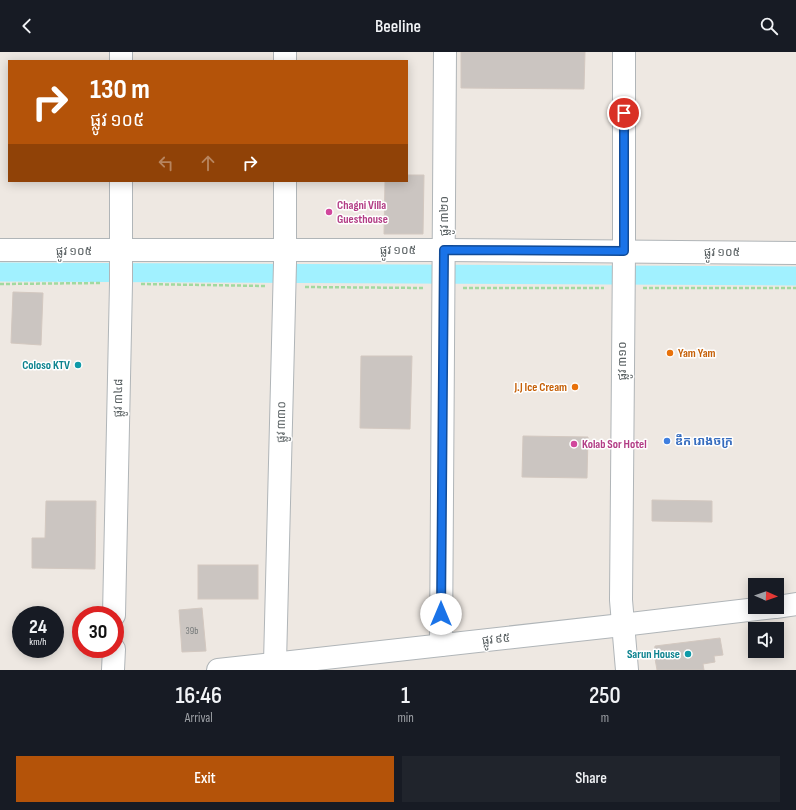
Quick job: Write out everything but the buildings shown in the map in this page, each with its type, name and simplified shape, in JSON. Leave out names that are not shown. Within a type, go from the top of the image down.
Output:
[{"type":"street","name":"ផ្លូវ ៣២០","points":[[441,645],[445,52]]},
{"type":"street","name":"ផ្លូវ ៣១០","points":[[624,52],[620,600],[627,670]]},
{"type":"street","name":"ផ្លូវ ៣៤៨","points":[[114,606],[121,283],[121,182]]},
{"type":"street","name":"ផ្លូវ ៣៣០","points":[[275,663],[286,257],[285,182]]},
{"type":"street","name":"ផ្លូវ ១០៥","points":[[0,250],[121,256],[444,257],[623,269],[796,253]]},
{"type":"street","points":[[784,606],[796,604]]},
{"type":"street","name":"ផ្លូវ ៩៥","points":[[218,670],[748,610]]},
{"type":"street","points":[[114,658],[114,670]]},
{"type":"path","points":[[0,284],[121,283],[285,287],[443,288],[623,269],[796,288]]},
{"type":"waterway","points":[[0,272],[796,276]]},
{"type":"place","name":"Chagni Villa Guesthouse","points":[[329,212]]},
{"type":"place","name":"Yam Yam","points":[[670,353]]},
{"type":"place","name":"Coloso KTV","points":[[78,365]]},
{"type":"place","name":"J.J Ice Cream","points":[[575,387]]},
{"type":"place","name":"ឌឹក រោងចក្រ","points":[[667,441]]},
{"type":"place","name":"Kolab Sor Hotel","points":[[574,444]]},
{"type":"place","name":"Sarun House","points":[[688,654]]},
{"type":"route","points":[[441,614],[444,250],[624,251],[624,113]]}]
